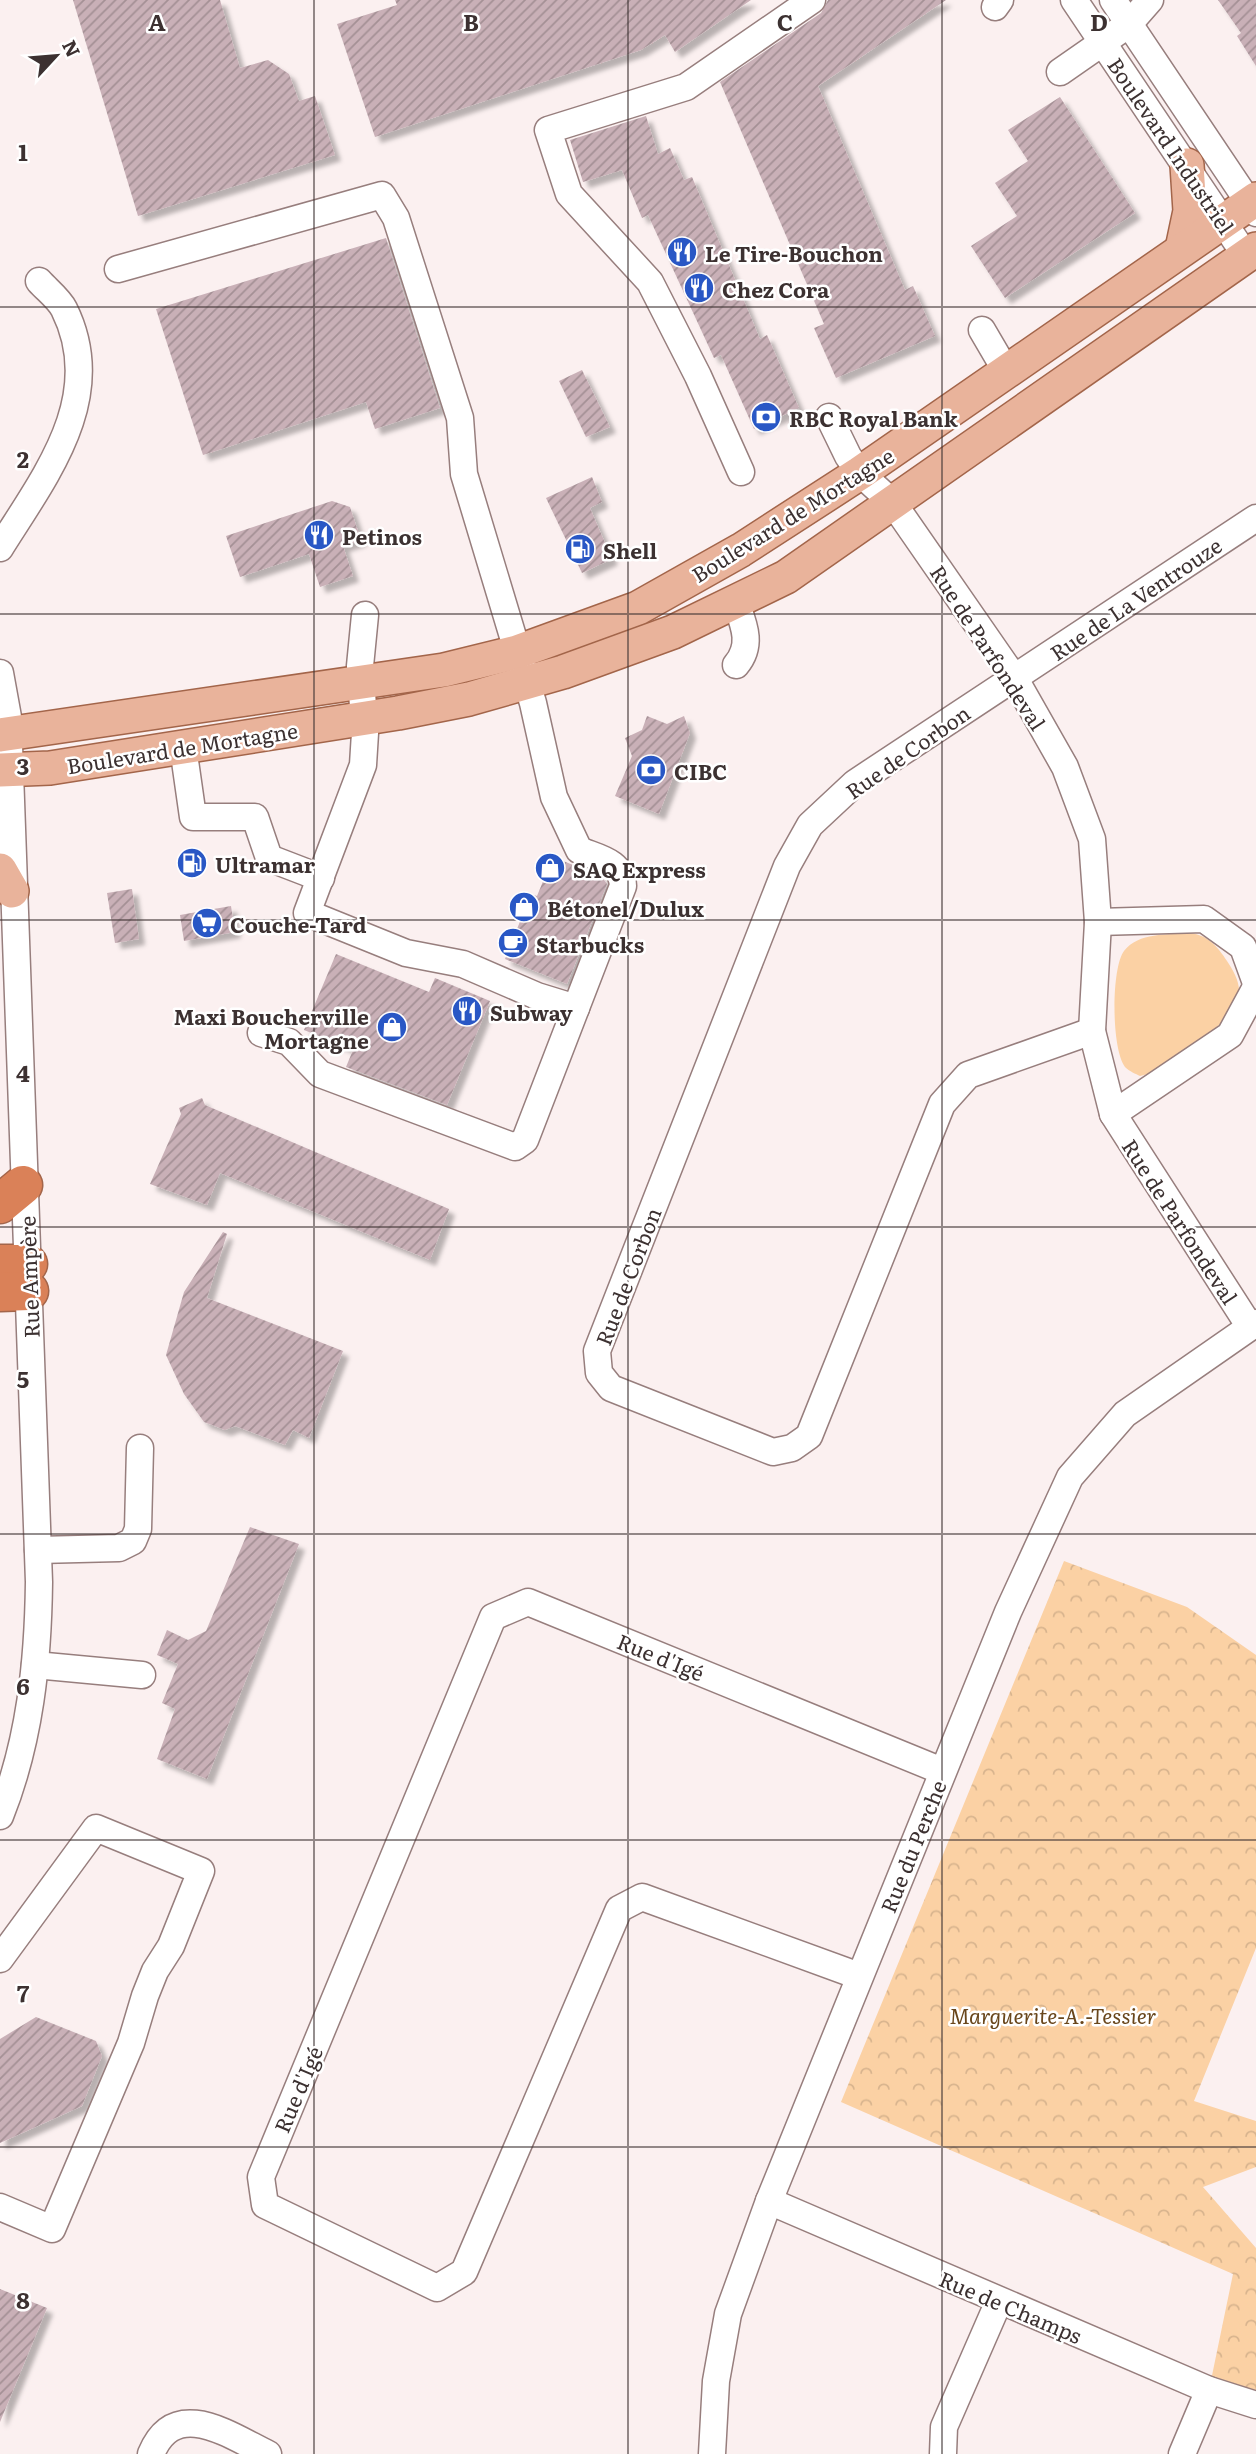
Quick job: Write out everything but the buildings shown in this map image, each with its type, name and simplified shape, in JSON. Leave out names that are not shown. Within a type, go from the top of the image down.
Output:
[{"type":"main road","points":[[1182,249],[1190,211],[1187,165]]},
{"type":"main road","name":"Boulevard de Mortagne","points":[[4,734],[444,670],[517,652],[638,608],[741,550],[860,473],[1182,249],[1246,209]]},
{"type":"main road","name":"Boulevard de Mortagne","points":[[4,770],[50,768],[363,719],[469,699],[527,683],[673,632],[786,577],[1251,252]]},
{"type":"street","points":[[741,472],[698,376],[650,282],[569,194],[548,130],[686,87],[812,0]]},
{"type":"street","name":"Boulevard Industriel","points":[[1074,0],[1187,165],[1246,209]]},
{"type":"street","name":"Boulevard Industriel","points":[[1113,0],[1182,104],[1246,209],[1251,252]]},
{"type":"street","points":[[1060,72],[1129,24],[1150,0]]},
{"type":"street","points":[[1157,121],[1182,104]]},
{"type":"street","points":[[118,269],[382,195],[396,218],[460,418],[464,474],[527,683],[555,797],[579,850],[617,866],[622,874],[623,886],[525,1140],[515,1147],[320,1074],[289,1042],[261,1033]]},
{"type":"street","points":[[0,548],[65,439],[81,385],[78,351],[64,308],[39,281]]},
{"type":"street","points":[[982,331],[1006,371]]},
{"type":"street","name":"Rue de Parfondeval","points":[[829,417],[848,456],[860,473],[893,503],[1015,678],[1065,768],[1092,839],[1098,922],[1092,1031],[1112,1114],[1253,1325]]},
{"type":"street","name":"Rue de La Ventrouze","points":[[1015,678],[1256,518]]},
{"type":"street","points":[[736,603],[747,634],[743,656],[736,664]]},
{"type":"street","points":[[365,615],[360,660],[363,765],[307,913],[406,953],[463,964],[537,996],[576,1008]]},
{"type":"street","name":"Rue Ampère","points":[[0,673],[6,699],[4,770],[14,1278],[38,1550],[35,1665],[23,1740],[0,1815]]},
{"type":"street","name":"Rue de Corbon","points":[[1015,678],[855,783],[810,825],[787,866],[597,1351],[598,1373],[611,1388],[773,1452],[792,1448],[809,1436],[942,1104],[968,1075],[1092,1031]]},
{"type":"street","points":[[183,747],[193,817],[255,817],[269,858],[321,878]]},
{"type":"street","name":"Rue de Parfondeval","points":[[1098,922],[1204,919],[1242,947],[1256,985],[1230,1035],[1112,1114]]},
{"type":"street","name":"Rue du Perche","points":[[710,2454],[716,2381],[729,2315],[769,2201],[1008,1612],[1070,1477],[1125,1413],[1253,1325]]},
{"type":"street","points":[[38,1550],[119,1548],[134,1541],[138,1529],[140,1448]]},
{"type":"street","name":"Rue d'Igé","points":[[859,1976],[642,1897],[619,1909],[464,2272],[437,2288],[265,2205],[261,2177],[493,1617],[528,1602],[942,1772]]},
{"type":"street","points":[[35,1665],[142,1675]]},
{"type":"street","points":[[0,1959],[96,1828],[201,1871],[171,1946],[155,1971],[131,2043],[52,2229],[0,2207]]},
{"type":"street","name":"Rue de Champs","points":[[769,2201],[1209,2390],[1256,2405]]},
{"type":"street","points":[[943,2454],[944,2427],[999,2301]]},
{"type":"street","points":[[1182,2454],[1209,2390]]},
{"type":"street","points":[[151,2454],[158,2437],[182,2423],[205,2424],[268,2454]]},
{"type":"green space","points":[[1190,933],[1207,939],[1224,956],[1237,980],[1237,1002],[1222,1023],[1210,1033],[1148,1074],[1140,1076],[1126,1068],[1121,1059],[1115,1028],[1115,991],[1120,960],[1124,951],[1137,940]]},
{"type":"green space","name":"Marguerite-A.-Tessier","points":[[1064,1561],[1187,1607],[1256,1655],[1256,1948],[1194,2101],[1256,2121],[1256,2167],[1203,2187],[1256,2248],[1256,2405],[1209,2390],[1233,2274],[841,2102]]},
{"type":"place","name":"Le Tire-Bouchon","points":[[682,252]]},
{"type":"place","name":"Chez Cora","points":[[699,288]]},
{"type":"place","name":"RBC Royal Bank","points":[[766,417]]},
{"type":"place","name":"Petinos","points":[[319,535]]},
{"type":"place","name":"Shell","points":[[580,549]]},
{"type":"place","name":"CIBC","points":[[651,770]]},
{"type":"place","name":"Ultramar","points":[[192,863]]},
{"type":"place","name":"SAQ Express","points":[[550,868]]},
{"type":"place","name":"Bétonel/Dulux","points":[[524,907]]},
{"type":"place","name":"Couche-Tard","points":[[207,923]]},
{"type":"place","name":"Starbucks","points":[[513,943]]},
{"type":"place","name":"Subway","points":[[467,1011]]},
{"type":"place","name":"Maxi Boucherville Mortagne","points":[[392,1027]]}]
